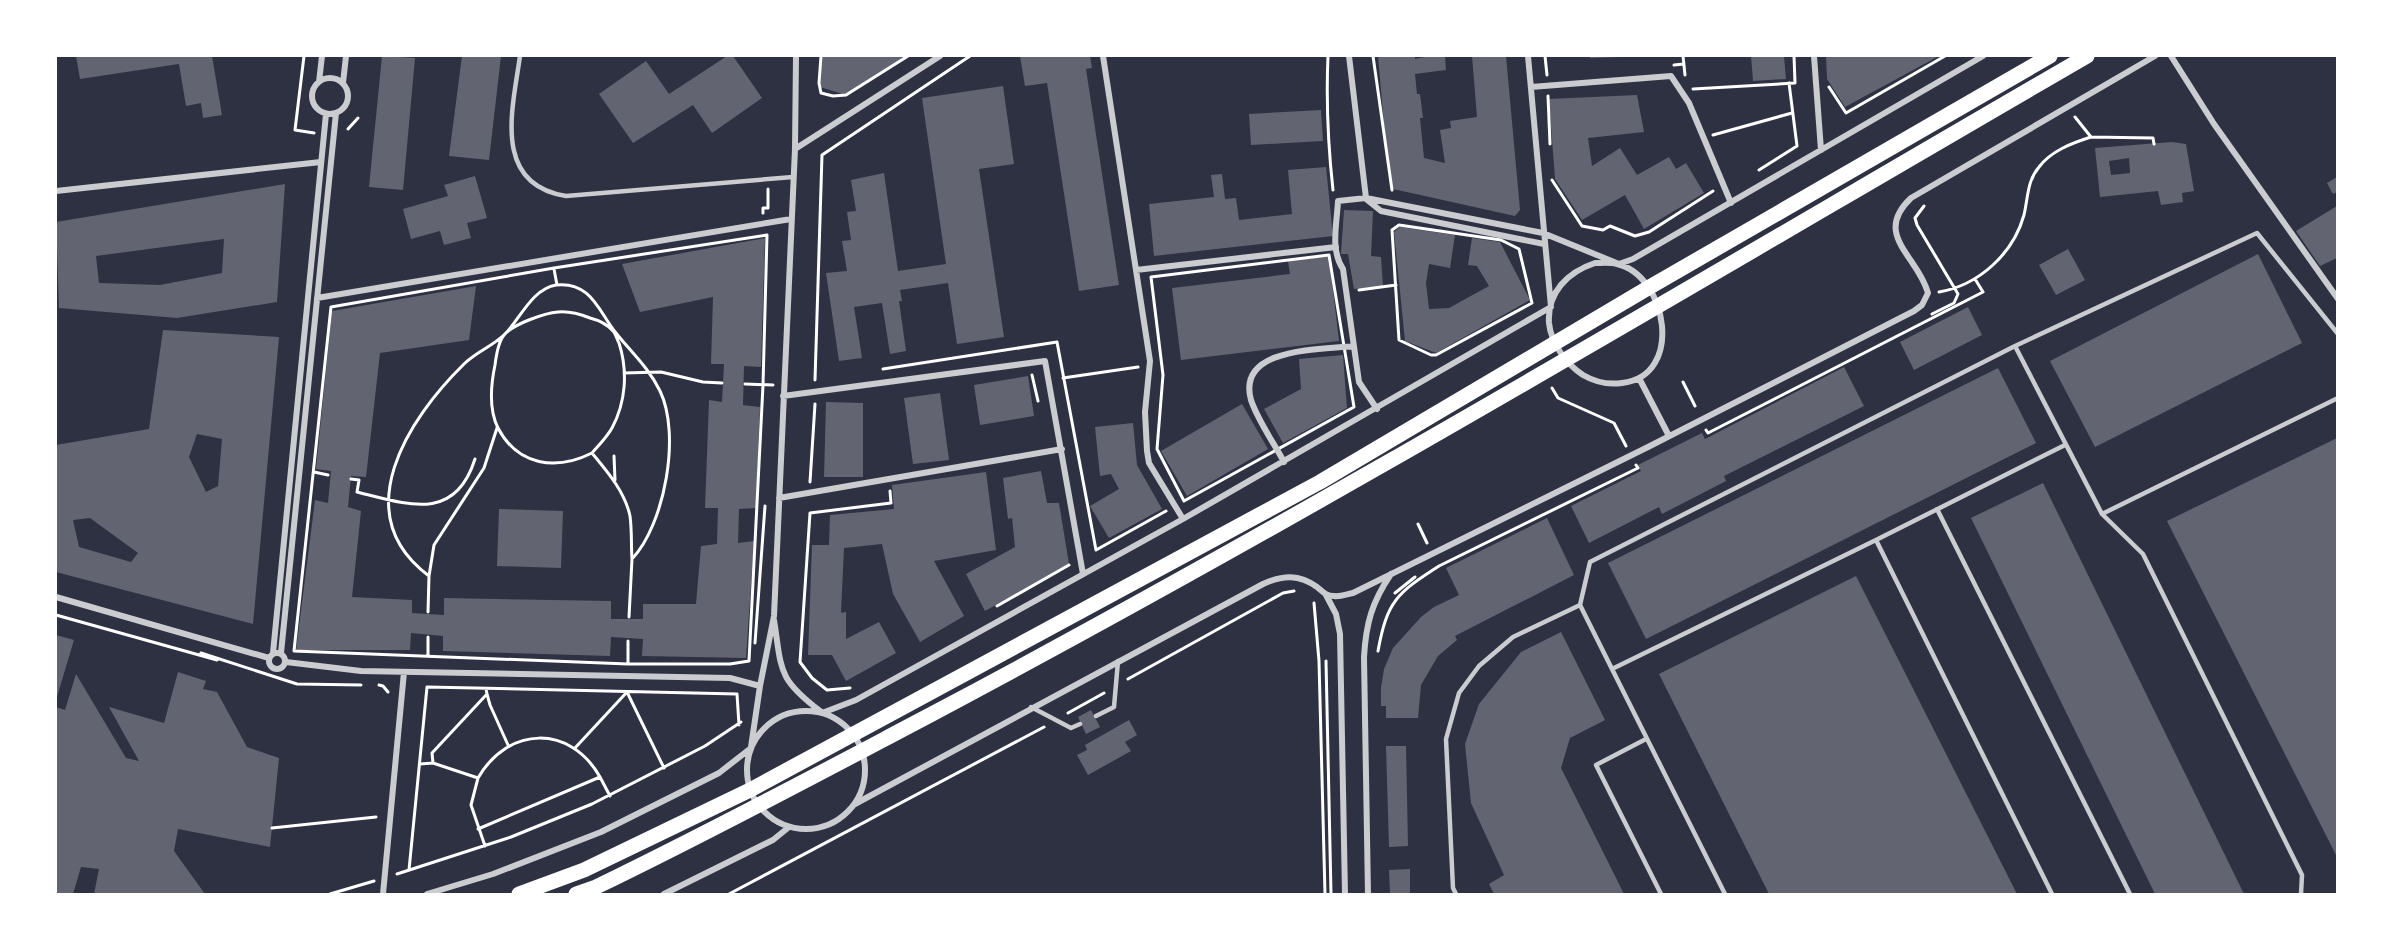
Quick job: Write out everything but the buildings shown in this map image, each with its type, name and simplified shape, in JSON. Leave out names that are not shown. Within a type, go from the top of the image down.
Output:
[{"type":"main road","points":[[519,894],[584,870],[750,790],[1310,488],[1648,288],[2050,56]]},
{"type":"main road","points":[[576,894],[596,887],[759,807],[1145,600],[1409,452],[2087,56]]},
{"type":"street","points":[[319,82],[322,56]]},
{"type":"street","points":[[343,83],[334,78],[319,82],[315,86],[312,97],[316,108],[326,114],[336,113],[348,100],[343,83],[346,56]]},
{"type":"street","points":[[774,616],[782,670],[786,681],[800,696],[822,713],[840,721],[854,734],[863,751],[866,773],[861,794],[855,804],[839,820],[823,827],[806,830],[789,827],[770,817],[759,807],[750,790],[747,769],[774,616],[795,149],[796,56]]},
{"type":"street","points":[[795,149],[940,56]]},
{"type":"street","points":[[1103,56],[1150,361],[1145,412],[1147,451],[1149,462],[1183,519]]},
{"type":"street","points":[[1349,56],[1366,198],[1381,211],[1544,244]]},
{"type":"street","points":[[1377,409],[1359,382],[1343,269],[1338,262],[1336,247],[1338,201],[1366,198],[1543,233],[1618,264],[1637,276],[1648,288],[1658,305],[1663,326],[1662,347],[1654,366],[1639,378],[1621,384],[1603,383],[1580,373],[1566,360],[1555,344],[1549,327],[1551,307],[1544,244],[1543,233],[1531,87],[1528,56]]},
{"type":"street","points":[[1814,56],[1821,150]]},
{"type":"street","points":[[427,894],[493,874],[601,832],[719,773],[752,747],[763,730],[780,717],[801,711],[822,713],[856,700],[1284,462],[1551,307],[1559,286],[1570,274],[1595,263],[1618,264],[1633,259],[1983,56]]},
{"type":"street","points":[[1326,595],[1353,593],[1914,311],[1922,305],[1928,293],[1896,236],[1895,221],[1902,206],[1911,198],[2155,56]]},
{"type":"street","points":[[2172,56],[2214,124],[2337,298]]},
{"type":"street","points":[[1531,87],[1671,76],[1689,103],[1731,202]]},
{"type":"street","points":[[286,662],[281,653],[336,113]]},
{"type":"street","points":[[286,662],[281,669],[275,669],[269,663],[326,114]]},
{"type":"street","points":[[56,192],[321,162]]},
{"type":"street","points":[[317,298],[791,219]]},
{"type":"street","points":[[1136,270],[1336,247]]},
{"type":"street","points":[[1284,462],[1252,402],[1251,378],[1261,365],[1276,356],[1354,346]]},
{"type":"street","points":[[783,396],[1045,361],[1083,574]]},
{"type":"street","points":[[1639,378],[1669,436]]},
{"type":"street","points":[[779,498],[1062,449]]},
{"type":"street","points":[[1368,894],[1365,637],[1370,614],[1392,573]]},
{"type":"street","points":[[855,804],[1031,707],[1275,578],[1297,577],[1307,580],[1326,595],[1336,614],[1340,634],[1345,894]]},
{"type":"street","points":[[56,597],[271,656],[281,653]]},
{"type":"street","points":[[286,662],[361,671],[730,678],[760,686]]},
{"type":"street","points":[[383,894],[404,672]]},
{"type":"street","points":[[664,894],[773,840],[789,827]]},
{"type":"lane","points":[[520,56],[510,132],[512,150],[527,176],[552,194],[566,196],[793,177]]},
{"type":"lane","points":[[1725,894],[1580,605],[1590,562],[2014,346],[2257,233],[2337,334]]},
{"type":"lane","points":[[2014,346],[2102,514],[2143,554],[2302,875],[2301,894]]},
{"type":"lane","points":[[2102,514],[2337,398]]},
{"type":"lane","points":[[1612,669],[2065,445]]},
{"type":"lane","points":[[1937,509],[2130,894]]},
{"type":"lane","points":[[1876,540],[2052,894]]},
{"type":"lane","points":[[1455,894],[1446,739],[1459,693],[1479,666],[1513,637],[1580,605]]},
{"type":"lane","points":[[1096,716],[1114,706],[1118,661]]},
{"type":"lane","points":[[1031,707],[1071,728],[1080,724]]},
{"type":"lane","points":[[1646,739],[1596,765],[1661,894]]},
{"type":"path","points":[[304,56],[295,130],[324,135]]},
{"type":"path","points":[[821,56],[819,83],[821,93],[833,96],[846,95],[908,56]]},
{"type":"path","points":[[810,482],[822,155],[970,56]]},
{"type":"path","points":[[1328,56],[1326,94],[1333,196]]},
{"type":"path","points":[[1373,56],[1391,188],[1395,194]]},
{"type":"path","points":[[1545,56],[1550,148]]},
{"type":"path","points":[[1688,89],[1795,82],[1794,56]]},
{"type":"path","points":[[1824,80],[1846,113],[1945,56]]},
{"type":"path","points":[[1758,170],[1797,146],[1789,83]]},
{"type":"path","points":[[2069,106],[2079,124],[2091,137]]},
{"type":"path","points":[[1703,137],[1792,113]]},
{"type":"path","points":[[1928,293],[1955,289],[1975,279],[1998,259],[2019,228],[2026,195],[2038,167],[2067,146],[2091,137],[2153,138],[2154,144]]},
{"type":"path","points":[[1551,169],[1552,180],[1582,226],[1603,230],[1610,226],[1635,236],[1649,232],[1716,189]]},
{"type":"path","points":[[760,236],[763,208],[768,208],[768,179]]},
{"type":"path","points":[[1736,412],[1954,303],[1958,294],[1915,218],[1927,202]]},
{"type":"path","points":[[1399,225],[1501,240],[1519,249],[1532,303],[1436,355],[1431,355],[1399,340],[1396,285],[1392,230],[1399,225]]},
{"type":"path","points":[[767,235],[763,385],[749,661],[730,664],[627,663],[294,651],[331,307],[554,268],[767,235]]},
{"type":"path","points":[[1184,501],[1157,449],[1162,375],[1151,277],[1329,255],[1353,407]]},
{"type":"path","points":[[1696,435],[1706,430],[1708,433],[1983,292],[1975,279]]},
{"type":"path","points":[[429,576],[417,568],[398,544],[392,531],[388,500],[396,461],[414,424],[467,361],[504,335],[537,316],[561,312],[580,314],[599,321],[615,332],[621,350],[624,373],[622,401],[613,426],[592,453],[574,462],[563,464],[525,458],[515,451],[497,427],[492,381],[504,335],[534,298],[547,288],[557,285],[582,290],[601,308],[615,332],[650,373],[661,392],[666,412],[669,454],[658,510],[638,552],[632,558]]},
{"type":"path","points":[[1346,289],[1396,285]]},
{"type":"path","points":[[873,370],[1057,342],[1096,550],[1166,511]]},
{"type":"path","points":[[1137,358],[1137,377]]},
{"type":"path","points":[[1063,378],[1138,367]]},
{"type":"path","points":[[624,373],[661,372],[703,382],[722,383]]},
{"type":"path","points":[[1032,373],[1039,403]]},
{"type":"path","points":[[1683,382],[1695,406]]},
{"type":"path","points":[[745,384],[784,386]]},
{"type":"path","points":[[1552,388],[1558,398],[1614,423],[1628,448]]},
{"type":"path","points":[[428,612],[429,576],[434,545],[484,468],[497,427]]},
{"type":"path","points":[[592,453],[615,482],[630,517],[632,558],[629,617]]},
{"type":"path","points":[[614,456],[615,482]]},
{"type":"path","points":[[351,479],[359,480],[357,492],[388,500],[429,505],[447,500],[463,487],[475,459]]},
{"type":"path","points":[[1380,619],[1375,659],[1387,611],[1409,586],[1439,566],[1638,468],[1636,465]]},
{"type":"path","points":[[1388,601],[1431,566],[1625,468]]},
{"type":"path","points":[[314,472],[328,475]]},
{"type":"path","points":[[850,688],[827,690],[812,678],[800,663],[810,513],[891,503],[889,479]]},
{"type":"path","points":[[1418,524],[1428,544]]},
{"type":"path","points":[[56,615],[297,684],[367,685]]},
{"type":"path","points":[[428,637],[428,656]]},
{"type":"path","points":[[627,663],[628,641]]},
{"type":"path","points":[[1319,661],[1325,894]]},
{"type":"path","points":[[1326,661],[1331,894]]},
{"type":"path","points":[[379,685],[388,692]]},
{"type":"path","points":[[427,687],[627,692],[737,694],[739,725],[705,746],[610,796],[485,846],[409,870],[427,687]]},
{"type":"path","points":[[486,689],[489,705],[508,745]]},
{"type":"path","points":[[575,748],[627,692]]},
{"type":"path","points":[[627,692],[664,768]]},
{"type":"path","points":[[432,763],[432,753],[487,694]]},
{"type":"path","points":[[485,846],[471,806],[478,778],[487,763],[508,745],[532,738],[543,738],[575,748],[590,762],[610,796]]},
{"type":"path","points":[[420,764],[432,763],[478,778]]},
{"type":"path","points":[[478,829],[600,777]]},
{"type":"path","points":[[272,828],[376,817]]},
{"type":"path","points":[[330,894],[370,882]]}]
